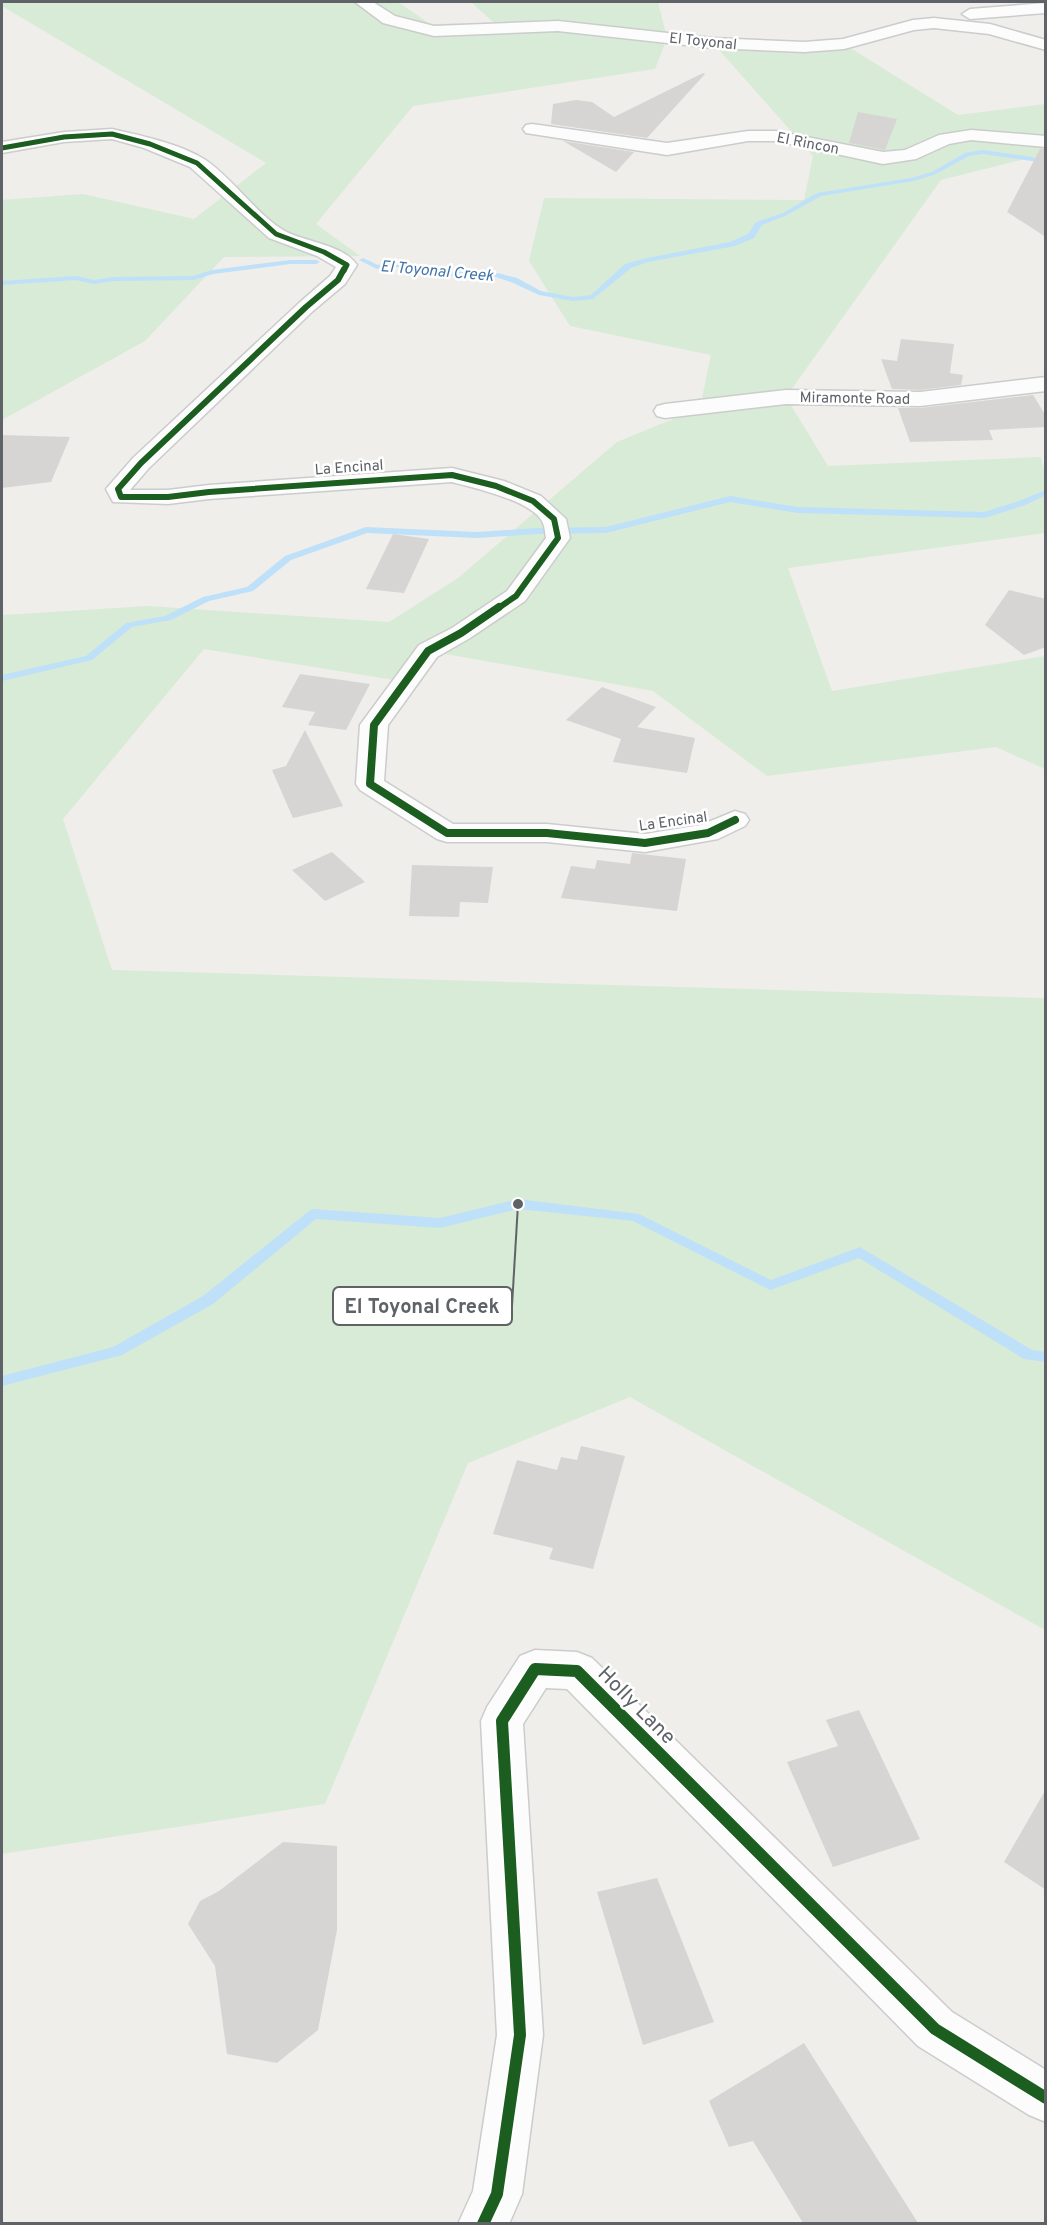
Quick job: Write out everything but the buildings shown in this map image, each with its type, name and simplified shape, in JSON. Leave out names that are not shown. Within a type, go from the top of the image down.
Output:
[{"type":"street","name":"El Toyonal","points":[[363,2],[388,20],[435,31],[558,26],[757,46],[804,47],[844,44],[913,26],[934,23],[990,29],[1046,45]]},
{"type":"street","points":[[934,23],[951,15],[993,14],[1046,8]]},
{"type":"street","name":"El Rincon","points":[[532,129],[667,149],[748,136],[776,136],[883,158],[909,155],[945,139],[971,135],[1046,142]]},
{"type":"street","name":"La Encinal","points":[[2,148],[64,137],[112,134],[150,144],[197,163],[276,234],[324,252],[347,265],[338,280],[306,306],[141,462],[118,489],[121,497],[168,497],[209,492],[452,475],[496,486],[533,501],[554,519],[558,538],[516,596],[461,633],[428,651],[374,725],[369,784],[447,833],[547,833],[645,843],[708,833],[735,820]]},
{"type":"street","name":"Miramonte Road","points":[[665,411],[786,397],[920,399],[1046,384]]},
{"type":"street","name":"Holly Lane","points":[[483,2223],[497,2194],[520,2035],[502,1721],[535,1669],[578,1671],[935,2029],[1046,2098]]},
{"type":"green space","points":[[2,2],[398,2],[430,24],[494,23],[471,2],[658,2],[667,38],[655,69],[413,106],[316,224],[360,256],[224,257],[145,341],[2,420],[2,200],[83,194],[194,219],[266,163],[2,6]]},
{"type":"green space","points":[[713,43],[844,44],[958,115],[1045,104],[1045,154],[941,180],[786,397],[828,466],[1041,457],[1045,473],[1045,533],[788,568],[832,691],[1045,656],[1045,769],[996,747],[767,776],[653,691],[429,651],[406,682],[204,649],[63,819],[112,970],[1045,998],[1045,1630],[630,1397],[468,1463],[325,1804],[2,1854],[2,615],[148,606],[389,622],[458,578],[617,442],[700,408],[711,355],[570,326],[529,261],[544,198],[804,200],[813,156]]},
{"type":"waterway","name":"El Toyonal Creek","points":[[363,260],[377,267],[390,264],[454,274],[486,272],[514,280],[539,293],[573,299],[593,297],[628,266],[647,260],[732,244],[751,236],[759,224],[785,214],[819,194],[912,180],[934,173],[967,154],[982,152],[1046,161]]},
{"type":"waterway","name":"El Toyonal Creek","points":[[2,283],[76,278],[94,282],[114,279],[194,278],[212,272],[290,262],[316,262]]},
{"type":"waterway","points":[[2,678],[89,658],[129,625],[168,618],[206,599],[250,589],[288,558],[366,530],[477,535],[606,530],[730,499],[798,510],[985,515],[1022,503],[1046,492]]},
{"type":"waterway","name":"El Toyonal Creek","points":[[2,1381],[117,1351],[208,1300],[313,1214],[440,1223],[518,1204],[635,1217],[770,1285],[860,1252],[1029,1355],[1046,1357]]},
{"type":"cycle path","points":[[2,148],[64,137],[112,134],[150,144],[197,163],[276,234],[324,252],[347,265],[338,280],[306,307],[141,463],[118,489],[121,497],[168,497],[209,492],[452,475],[496,486],[533,501],[554,519],[558,538],[516,596],[461,633],[428,651],[374,725],[370,784],[447,833],[547,833],[645,843],[708,833],[735,820]]},
{"type":"cycle path","points":[[483,2224],[497,2194],[520,2035],[502,1721],[535,1669],[577,1671],[935,2029],[1046,2098]]},
{"type":"place","name":"El Toyonal Creek","points":[[518,1204]]}]
